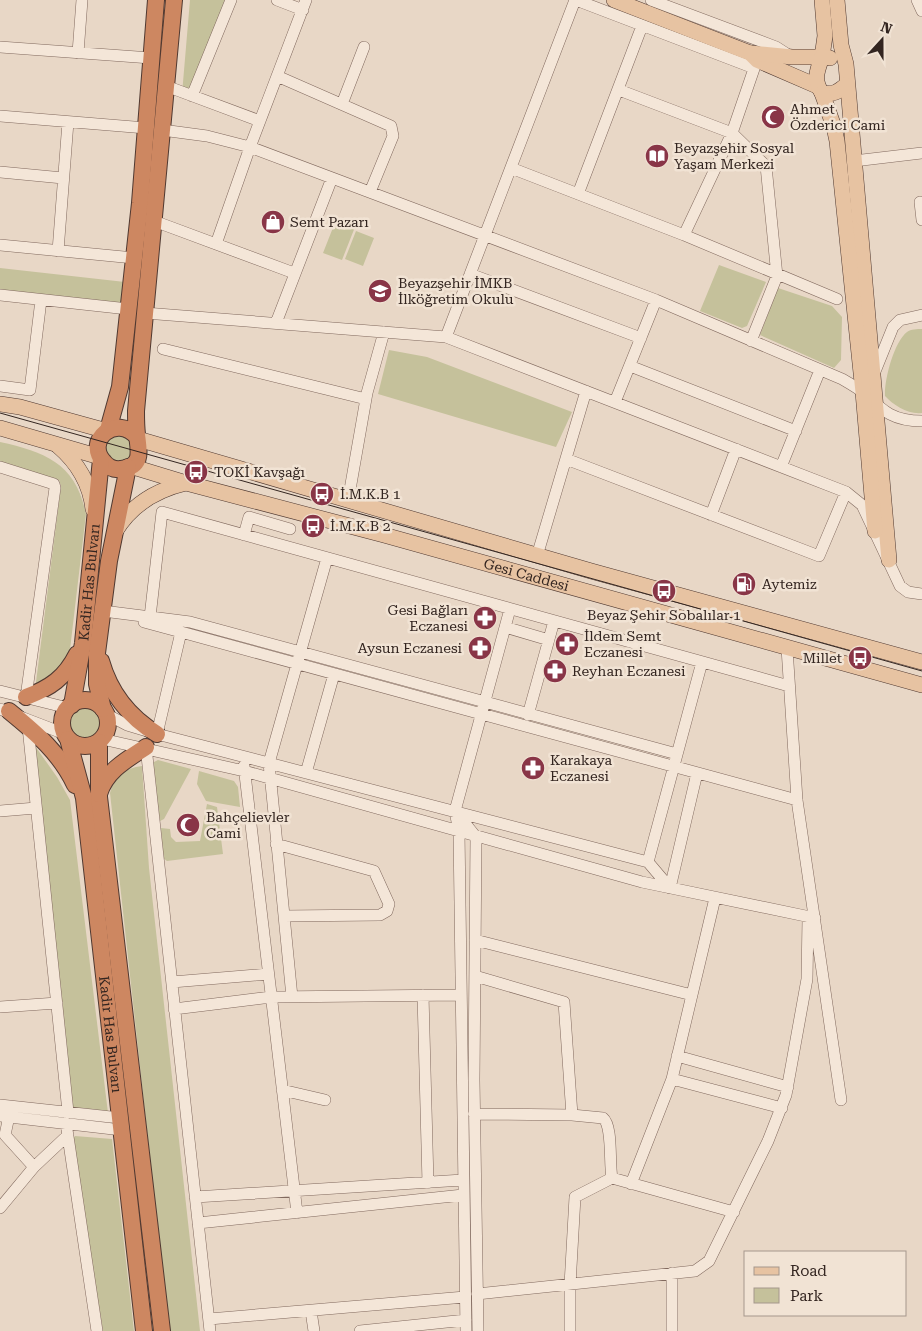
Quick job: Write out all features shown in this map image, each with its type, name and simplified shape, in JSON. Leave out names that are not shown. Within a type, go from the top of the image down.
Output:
[{"type":"highway","points":[[156,0],[134,258],[120,387],[108,431],[98,445],[101,458],[112,468],[129,467],[139,456],[140,446],[137,438],[136,411],[174,0]]},
{"type":"highway","points":[[108,431],[117,427],[126,428],[137,438]]},
{"type":"highway","name":"Kadir Has Bulvarı","points":[[101,458],[90,646],[104,712]]},
{"type":"highway","name":"Kadir Has Bulvarı","points":[[70,706],[103,611],[113,535],[129,467]]},
{"type":"highway","points":[[26,697],[47,688],[65,675],[90,646],[120,701],[138,721],[157,734]]},
{"type":"highway","points":[[88,701],[104,712],[108,724],[100,741],[83,746],[66,736],[62,724],[70,706],[88,701]]},
{"type":"highway","points":[[4,710],[48,744],[62,761],[85,808]]},
{"type":"highway","name":"Kadir Has Bulvarı","points":[[66,736],[78,770],[85,808],[144,1331]]},
{"type":"highway","name":"Kadir Has Bulvarı","points":[[100,741],[99,797],[162,1331]]},
{"type":"highway","points":[[99,797],[111,773],[146,747]]},
{"type":"main road","points":[[614,0],[819,89],[835,94],[846,85]]},
{"type":"main road","points":[[822,0],[825,36],[822,57],[815,80],[834,127],[837,141],[863,392],[875,531]]},
{"type":"main road","points":[[837,0],[841,46],[846,64],[846,85],[874,374],[889,560]]},
{"type":"main road","points":[[753,60],[822,57],[846,64]]},
{"type":"main road","points":[[0,404],[20,407],[108,431]]},
{"type":"main road","points":[[0,428],[101,458]]},
{"type":"main road","name":"Gesi Caddesi","points":[[137,438],[537,556],[922,662]]},
{"type":"main road","points":[[57,445],[72,459],[86,482],[92,499],[96,526]]},
{"type":"main road","name":"Gesi Caddesi","points":[[129,467],[922,685]]},
{"type":"main road","points":[[113,535],[123,520],[145,499],[186,484]]},
{"type":"street","points":[[78,53],[82,0]]},
{"type":"street","points":[[192,96],[231,0]]},
{"type":"street","points":[[216,244],[250,147],[305,5],[277,0]]},
{"type":"street","points":[[446,337],[576,0],[642,26],[753,60],[732,133],[684,235]]},
{"type":"street","points":[[651,0],[776,47],[792,57]]},
{"type":"street","points":[[917,0],[922,11]]},
{"type":"street","points":[[578,194],[642,26]]},
{"type":"street","points":[[0,47],[151,58]]},
{"type":"street","points":[[342,104],[364,47]]},
{"type":"street","points":[[277,76],[389,124],[393,130],[370,192]]},
{"type":"street","points":[[166,86],[260,121]]},
{"type":"street","points":[[619,90],[732,133],[766,166],[777,276],[751,341]]},
{"type":"street","points":[[0,116],[146,128]]},
{"type":"street","points":[[58,251],[68,122]]},
{"type":"street","points":[[162,130],[207,136],[250,147],[656,300],[842,379],[863,392],[876,406],[896,418],[908,421],[922,421]]},
{"type":"street","points":[[854,162],[922,153]]},
{"type":"street","points":[[511,168],[684,235],[777,276],[837,299]]},
{"type":"street","points":[[0,172],[63,178]]},
{"type":"street","points":[[276,323],[332,178]]},
{"type":"street","points":[[920,202],[922,220]]},
{"type":"street","points":[[154,221],[294,273]]},
{"type":"street","points":[[0,245],[134,258]]},
{"type":"street","points":[[470,274],[641,338]]},
{"type":"street","points":[[0,296],[128,308]]},
{"type":"street","points":[[0,386],[30,390],[41,300]]},
{"type":"street","points":[[615,402],[656,300]]},
{"type":"street","points":[[145,312],[446,337],[846,492],[862,505],[900,586],[908,592],[922,594]]},
{"type":"street","points":[[874,374],[892,327],[900,320],[922,315]]},
{"type":"street","points":[[348,501],[366,399],[384,332]]},
{"type":"street","points":[[162,349],[366,399]]},
{"type":"street","points":[[630,366],[796,431]]},
{"type":"street","points":[[781,467],[820,370]]},
{"type":"street","points":[[537,556],[586,391]]},
{"type":"street","points":[[711,515],[736,450]]},
{"type":"street","points":[[566,459],[819,556],[846,492]]},
{"type":"street","points":[[0,467],[54,484],[55,488],[26,697]]},
{"type":"street","points":[[286,547],[294,511]]},
{"type":"street","points":[[150,617],[162,512],[789,686]]},
{"type":"street","points":[[244,535],[249,517],[290,529]]},
{"type":"street","points":[[292,997],[269,763],[327,558]]},
{"type":"street","points":[[360,1331],[466,1326],[459,832],[455,811],[510,609]]},
{"type":"street","points":[[103,611],[190,622],[677,754]]},
{"type":"street","points":[[103,611],[797,800]]},
{"type":"street","points":[[528,715],[554,621]]},
{"type":"street","points":[[505,627],[549,640]]},
{"type":"street","points":[[157,734],[181,632]]},
{"type":"street","points":[[786,648],[797,800],[811,919],[841,1100]]},
{"type":"street","points":[[648,862],[702,662]]},
{"type":"street","points":[[306,773],[334,674]]},
{"type":"street","points":[[0,691],[70,706]]},
{"type":"street","points":[[4,710],[66,736]]},
{"type":"street","points":[[104,712],[127,724],[157,734],[648,862],[670,888]]},
{"type":"street","points":[[28,727],[68,1112]]},
{"type":"street","points":[[100,741],[146,747],[244,771],[476,837],[670,888],[811,919]]},
{"type":"street","points":[[146,747],[209,1325],[311,1311],[465,1297]]},
{"type":"street","points":[[246,757],[244,771],[297,1213]]},
{"type":"street","points":[[670,888],[697,773]]},
{"type":"street","points":[[0,812],[36,808]]},
{"type":"street","points":[[455,811],[476,837],[474,1114],[478,1331]]},
{"type":"street","points":[[276,844],[374,871],[389,904],[388,911],[380,915],[284,916]]},
{"type":"street","points":[[631,1184],[672,1079],[715,898]]},
{"type":"street","points":[[477,1294],[672,1273],[695,1270],[706,1265],[734,1212],[782,1108],[788,1087],[807,979],[811,919]]},
{"type":"street","points":[[475,940],[692,995]]},
{"type":"street","points":[[172,982],[268,974]]},
{"type":"street","points":[[474,976],[564,1002],[572,1115]]},
{"type":"street","points":[[174,1009],[271,997],[460,994]]},
{"type":"street","points":[[423,995],[428,1183]]},
{"type":"street","points":[[0,1007],[57,1003]]},
{"type":"street","points":[[677,1056],[788,1087]]},
{"type":"street","points":[[672,1079],[782,1108]]},
{"type":"street","points":[[282,1090],[325,1100]]},
{"type":"street","points":[[0,1105],[68,1112],[121,1124]]},
{"type":"street","points":[[474,1114],[600,1117],[607,1121],[610,1128],[609,1162],[612,1178]]},
{"type":"street","points":[[34,1167],[5,1135],[4,1116],[67,1129],[121,1124]]},
{"type":"street","points":[[0,1208],[67,1129]]},
{"type":"street","points":[[67,1129],[97,1331]]},
{"type":"street","points":[[570,1331],[570,1285],[576,1197],[612,1178],[734,1212]]},
{"type":"street","points":[[195,1197],[463,1180]]},
{"type":"street","points":[[198,1223],[463,1195]]},
{"type":"street","points":[[672,1273],[672,1331]]},
{"type":"street","points":[[311,1311],[314,1331]]},
{"type":"green space","points":[[190,0],[229,0],[194,99],[182,94]]},
{"type":"green space","points":[[336,220],[355,227],[342,260],[323,253]]},
{"type":"green space","points":[[356,231],[374,238],[363,266],[345,259]]},
{"type":"green space","points":[[719,265],[766,282],[747,326],[742,328],[700,311]]},
{"type":"green space","points":[[0,268],[125,282],[123,311],[0,298]]},
{"type":"green space","points":[[778,288],[832,306],[842,317],[841,360],[834,368],[760,335]]},
{"type":"green space","points":[[914,329],[922,329],[922,413],[917,413],[902,409],[892,403],[885,396],[885,389],[894,352],[902,337]]},
{"type":"green space","points":[[389,350],[427,357],[572,412],[556,447],[378,394]]},
{"type":"green space","points":[[127,435],[135,450],[127,461],[111,461],[104,446],[108,437]]},
{"type":"green space","points":[[0,442],[31,450],[45,456],[67,472],[75,483],[86,514],[69,658],[66,665],[35,690],[61,486],[59,480],[0,462]]},
{"type":"green space","points":[[85,707],[92,708],[97,712],[101,717],[101,731],[97,736],[92,740],[85,741],[78,740],[73,736],[69,731],[68,724],[69,717],[73,712],[78,708]]},
{"type":"green space","points":[[35,746],[57,777],[70,800],[108,1113],[71,1108]]},
{"type":"green space","points":[[158,760],[191,769],[164,819],[160,821],[152,763]]},
{"type":"green space","points":[[142,766],[149,868],[200,1331],[169,1331],[110,793],[114,782],[121,774]]},
{"type":"green space","points":[[199,771],[234,781],[238,787],[240,807],[206,801],[197,784]]},
{"type":"green space","points":[[207,804],[217,807],[223,854],[167,861],[163,858],[161,828],[170,829],[171,837],[176,842],[200,841]]},
{"type":"green space","points":[[75,1136],[112,1139],[134,1331],[103,1331],[72,1141]]},
{"type":"tram line","points":[[0,413],[922,671]]},
{"type":"place","name":"Ahmet Özderici Cami","points":[[773,117]]},
{"type":"place","name":"Beyazşehir Sosyal Yaşam Merkezi","points":[[657,156]]},
{"type":"place","name":"Semt Pazarı","points":[[273,222]]},
{"type":"place","name":"Beyazşehir İMKB İlköğretim Okulu","points":[[380,291]]},
{"type":"place","name":"TOKİ Kavşağı","points":[[196,472]]},
{"type":"place","name":"İ.M.K.B 1","points":[[322,494]]},
{"type":"place","name":"İ.M.K.B 2","points":[[313,526]]},
{"type":"place","name":"Aytemiz","points":[[744,584]]},
{"type":"place","name":"Beyaz Şehir Sobalılar 1","points":[[664,591]]},
{"type":"place","name":"Gesi Bağları Eczanesi","points":[[485,618]]},
{"type":"place","name":"İldem Semt Eczanesi","points":[[567,644]]},
{"type":"place","name":"Aysun Eczanesi","points":[[480,648]]},
{"type":"place","name":"Millet","points":[[860,658]]},
{"type":"place","name":"Reyhan Eczanesi","points":[[555,671]]},
{"type":"place","name":"Karakaya Eczanesi","points":[[533,768]]},
{"type":"place","name":"Bahçelievler Cami","points":[[188,825]]}]
